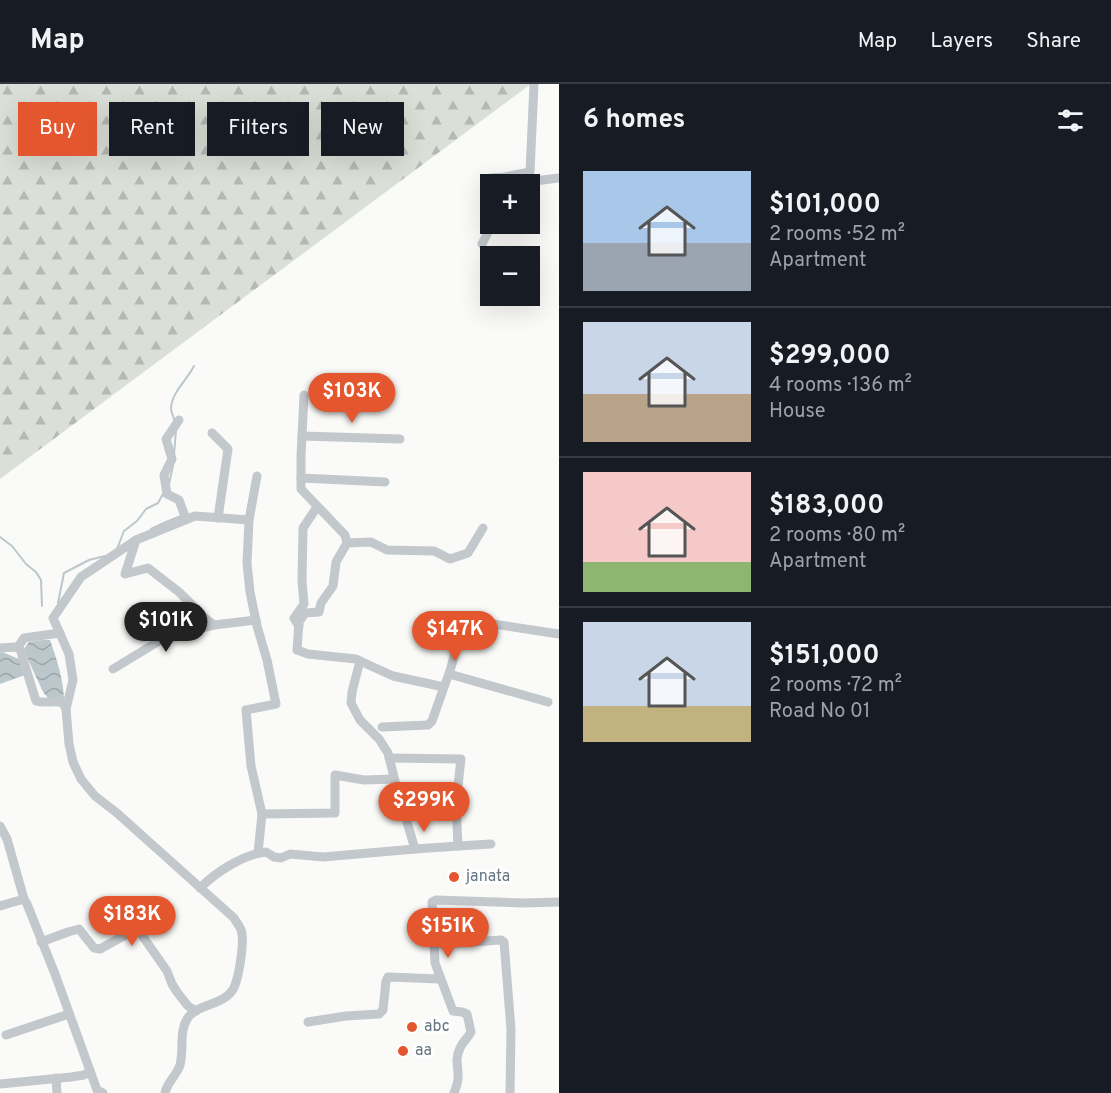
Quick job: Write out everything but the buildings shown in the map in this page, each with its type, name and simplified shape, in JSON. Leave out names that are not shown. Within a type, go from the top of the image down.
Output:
[{"type":"street","points":[[520,174],[530,172],[534,84]]},
{"type":"street","points":[[540,180],[559,178]]},
{"type":"street","points":[[482,244],[487,234]]},
{"type":"street","points":[[304,396],[301,489],[345,536],[347,543],[336,562],[333,586],[321,603],[319,612],[304,613],[299,622],[297,650],[308,654],[360,661],[393,676],[444,687]]},
{"type":"street","points":[[179,420],[166,439],[172,459],[164,475],[167,494],[180,500],[186,519]]},
{"type":"street","points":[[212,433],[228,449],[218,518]]},
{"type":"street","points":[[302,436],[400,439]]},
{"type":"street","points":[[258,476],[249,520],[247,563],[256,620],[276,704],[246,710],[251,766],[262,814],[258,853]]},
{"type":"street","points":[[301,478],[385,482]]},
{"type":"street","points":[[299,626],[294,618],[304,604],[303,528],[317,507]]},
{"type":"street","points":[[165,1093],[167,1085],[179,1069],[184,1025],[188,1017],[229,996],[235,986],[241,959],[242,930],[234,918],[117,813],[94,796],[81,779],[73,762],[69,744],[66,709],[73,680],[69,654],[53,618],[81,577],[136,540],[195,516],[249,520]]},
{"type":"street","points":[[347,543],[371,542],[387,550],[434,551],[450,559],[468,553],[483,528]]},
{"type":"street","points":[[136,540],[124,574],[148,568],[179,592],[214,625]]},
{"type":"street","points":[[113,669],[164,638],[214,625],[256,620]]},
{"type":"street","points":[[382,727],[428,725],[432,721],[467,620],[559,634]]},
{"type":"street","points":[[18,647],[24,638],[60,633]]},
{"type":"street","points":[[0,648],[18,647]]},
{"type":"street","points":[[18,647],[36,701],[60,702],[66,709]]},
{"type":"street","points":[[360,661],[351,704],[360,720],[380,739],[389,758],[415,849]]},
{"type":"street","points":[[449,675],[548,702]]},
{"type":"street","points":[[389,758],[461,759],[456,803],[458,846]]},
{"type":"street","points":[[262,814],[335,813],[335,776],[364,780],[394,779]]},
{"type":"street","points":[[0,826],[7,839],[24,899],[55,975],[97,1090],[103,1093]]},
{"type":"street","points":[[200,888],[222,869],[258,853],[266,852],[281,858],[290,854],[322,857],[491,844]]},
{"type":"street","points":[[0,906],[24,899]]},
{"type":"street","points":[[454,1093],[459,1076],[456,1060],[460,1048],[471,1032],[467,1014],[453,1011],[435,963],[432,902],[436,900],[559,902]]},
{"type":"street","points":[[41,942],[79,929],[94,948],[100,949],[131,932],[139,931],[167,971],[177,992],[188,1006],[196,1011]]},
{"type":"street","points":[[434,943],[501,940],[504,942],[511,1029],[510,1093]]},
{"type":"street","points":[[308,1022],[379,1014],[382,1010],[388,977],[440,979]]},
{"type":"street","points":[[6,1035],[69,1014]]},
{"type":"street","points":[[1,1087],[84,1075],[90,1071]]},
{"type":"street","points":[[56,1078],[57,1093]]},
{"type":"green space","points":[[0,84],[531,84],[0,479]]},
{"type":"water","points":[[50,640],[61,676],[64,699],[48,698],[26,655],[24,649],[29,642]]},
{"type":"water","points":[[0,653],[19,659],[25,675],[0,684]]},
{"type":"waterway","points":[[175,422],[171,410],[172,402],[194,366]]},
{"type":"waterway","points":[[174,455],[176,430]]},
{"type":"waterway","points":[[169,484],[173,466]]},
{"type":"waterway","points":[[117,549],[124,531],[137,521],[146,509],[158,503],[163,494]]},
{"type":"waterway","points":[[151,529],[181,516]]},
{"type":"waterway","points":[[0,537],[12,546],[41,580],[42,606]]},
{"type":"waterway","points":[[58,603],[64,573],[89,560],[105,556]]},
{"type":"place","name":"janata","points":[[454,877]]},
{"type":"place","name":"abc","points":[[412,1027]]},
{"type":"place","name":"aa","points":[[403,1051]]}]
